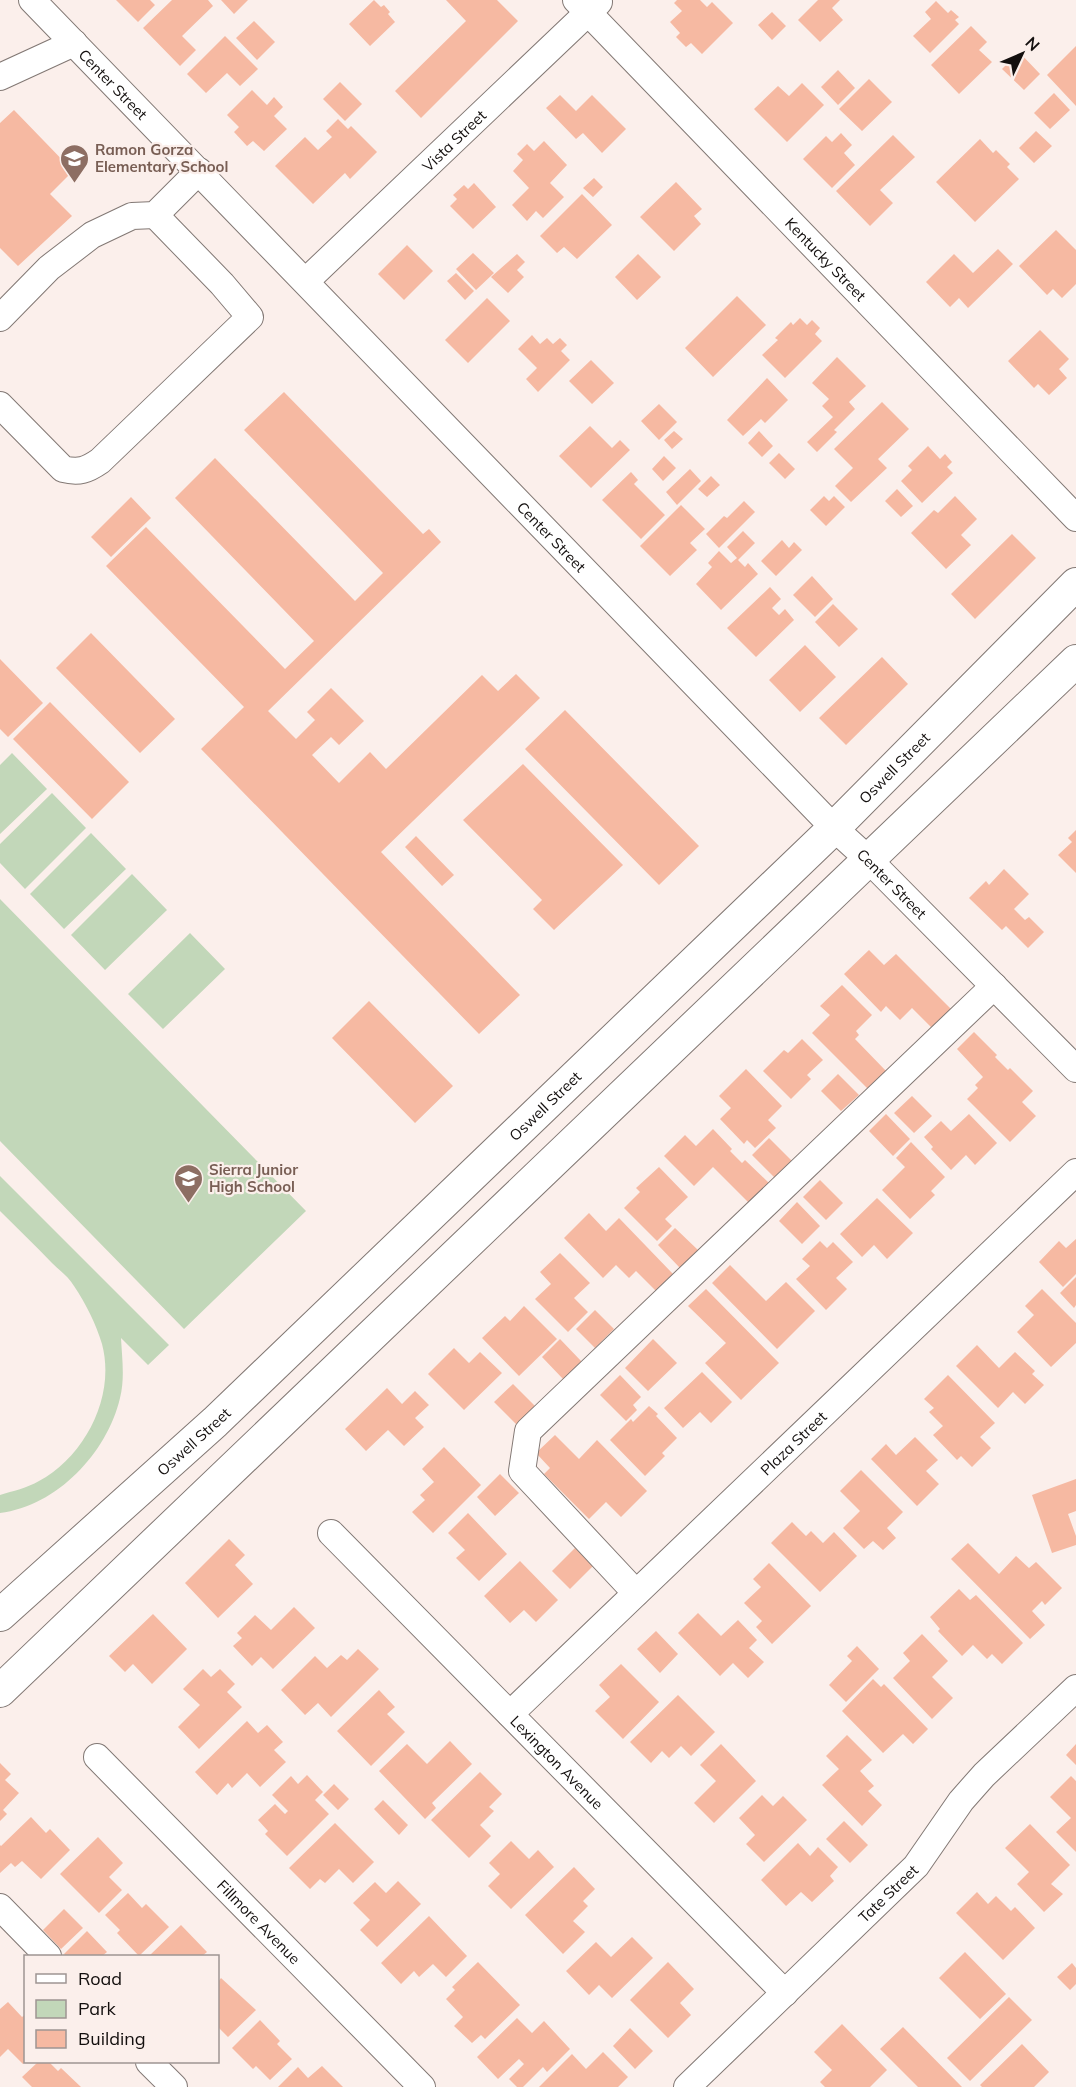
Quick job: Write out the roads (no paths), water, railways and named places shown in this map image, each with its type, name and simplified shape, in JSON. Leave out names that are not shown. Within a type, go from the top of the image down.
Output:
[{"type":"main road","name":"Oswell Street","points":[[0,1615],[215,1422],[834,828],[1076,584]]},
{"type":"main road","points":[[0,1691],[1076,661]]},
{"type":"street","name":"Center Street","points":[[32,0],[834,828],[868,859],[1076,1069]]},
{"type":"street","name":"Vista Street","points":[[306,281],[588,4]]},
{"type":"street","name":"Kentucky Street","points":[[588,4],[1076,518]]},
{"type":"street","points":[[0,77],[74,43]]},
{"type":"street","points":[[0,318],[49,268],[92,235],[132,216],[155,215],[199,171]]},
{"type":"street","points":[[0,405],[63,469],[75,472],[88,469],[100,461],[250,317],[222,284],[155,215]]},
{"type":"street","points":[[636,1593],[522,1472],[528,1431],[994,986]]},
{"type":"street","name":"Plaza Street","points":[[510,1714],[1076,1172]]},
{"type":"street","name":"Lexington Avenue","points":[[331,1533],[784,1993]]},
{"type":"street","name":"Tate Street","points":[[687,2087],[916,1866],[961,1801],[984,1775],[1076,1688]]},
{"type":"street","name":"Fillmore Avenue","points":[[97,1757],[422,2087]]},
{"type":"street","points":[[0,1907],[47,1955]]},
{"type":"street","points":[[151,2063],[174,2087]]},
{"type":"place","name":"Ramon Gorza Elementary School","points":[[74,184]]},
{"type":"place","name":"Sierra Junior High School","points":[[188,1204]]}]
